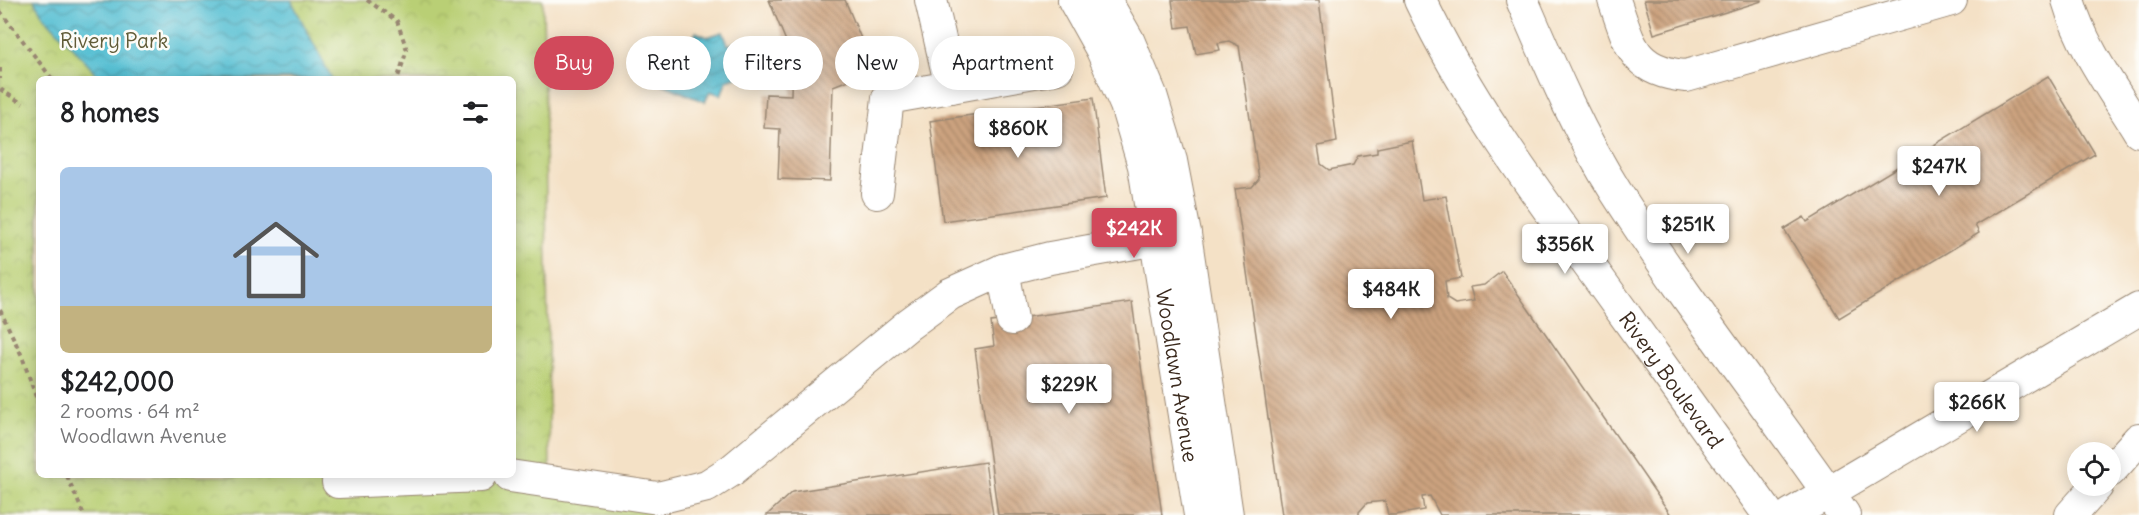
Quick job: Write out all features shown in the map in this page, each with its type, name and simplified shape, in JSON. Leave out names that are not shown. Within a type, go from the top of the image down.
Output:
[{"type":"street","points":[[932,0],[940,36]]},
{"type":"street","name":"Woodlawn Avenue","points":[[1074,0],[1102,50],[1126,105],[1143,166],[1170,237],[1227,515]]},
{"type":"street","name":"Woodlawn Avenue","points":[[1105,0],[1128,40],[1151,95],[1172,161],[1170,237],[1200,515]]},
{"type":"street","name":"Rivery Boulevard","points":[[1420,0],[1438,39],[1473,99],[1534,191],[1769,515]]},
{"type":"street","points":[[1522,0],[1561,90],[1615,190],[1674,278],[1836,503]]},
{"type":"street","points":[[1614,0],[1629,42],[1638,58],[1651,68],[1665,74],[1686,76],[1951,0]]},
{"type":"street","points":[[2068,0],[2074,20],[2088,50],[2139,131]]},
{"type":"street","points":[[877,193],[888,98],[934,90]]},
{"type":"street","points":[[516,477],[658,498],[707,486],[732,470],[909,324],[950,294],[1003,270],[1050,258],[1170,237]]},
{"type":"street","points":[[1003,270],[1012,319]]},
{"type":"street","points":[[1790,515],[1836,503],[2139,309]]},
{"type":"street","points":[[2121,459],[2139,439]]},
{"type":"street","points":[[338,482],[433,478]]},
{"type":"street","points":[[2071,515],[2088,496]]},
{"type":"path","points":[[367,0],[397,21],[406,50],[398,76]]},
{"type":"path","points":[[0,11],[50,76]]},
{"type":"path","points":[[0,68],[0,79]]},
{"type":"path","points":[[0,89],[23,104]]},
{"type":"path","points":[[0,310],[22,356],[36,397]]},
{"type":"path","points":[[68,478],[84,515]]},
{"type":"green space","name":"Rivery Park","points":[[0,0],[543,0],[544,36],[534,36],[534,90],[544,90],[550,473],[662,515],[0,515]]},
{"type":"water","points":[[34,0],[291,0],[330,76],[98,76],[42,14]]},
{"type":"water","points":[[723,32],[723,90],[721,95],[710,91],[705,102],[677,90],[711,90],[710,36]]},
{"type":"building","points":[[769,0],[845,0],[860,36],[835,36],[830,181],[778,179],[780,129],[764,128],[766,94],[791,95],[791,90],[823,90],[823,36],[784,36]]},
{"type":"building","points":[[1172,0],[1319,0],[1337,142],[1318,146],[1321,164],[1329,170],[1353,165],[1358,156],[1377,153],[1377,148],[1412,141],[1422,200],[1446,196],[1461,278],[1445,281],[1447,299],[1455,304],[1474,301],[1470,287],[1484,285],[1502,271],[1671,515],[1440,515],[1430,496],[1422,497],[1424,510],[1395,515],[1388,515],[1385,501],[1367,503],[1359,515],[1282,515],[1235,189],[1252,187],[1259,179],[1239,46],[1229,41],[1218,43],[1220,50],[1196,54],[1190,26],[1176,28]]},
{"type":"building","points":[[1644,0],[1762,0],[1762,1],[1654,34]]},
{"type":"building","points":[[2048,76],[2095,154],[1975,225],[1979,233],[1839,318],[1784,229],[1804,217],[1807,222]]},
{"type":"building","points":[[1093,98],[1106,198],[943,221],[930,121]]},
{"type":"building","points":[[1132,302],[1162,515],[998,515],[975,349],[994,346],[991,322]]},
{"type":"building","points":[[985,462],[993,515],[767,515],[792,492]]}]
